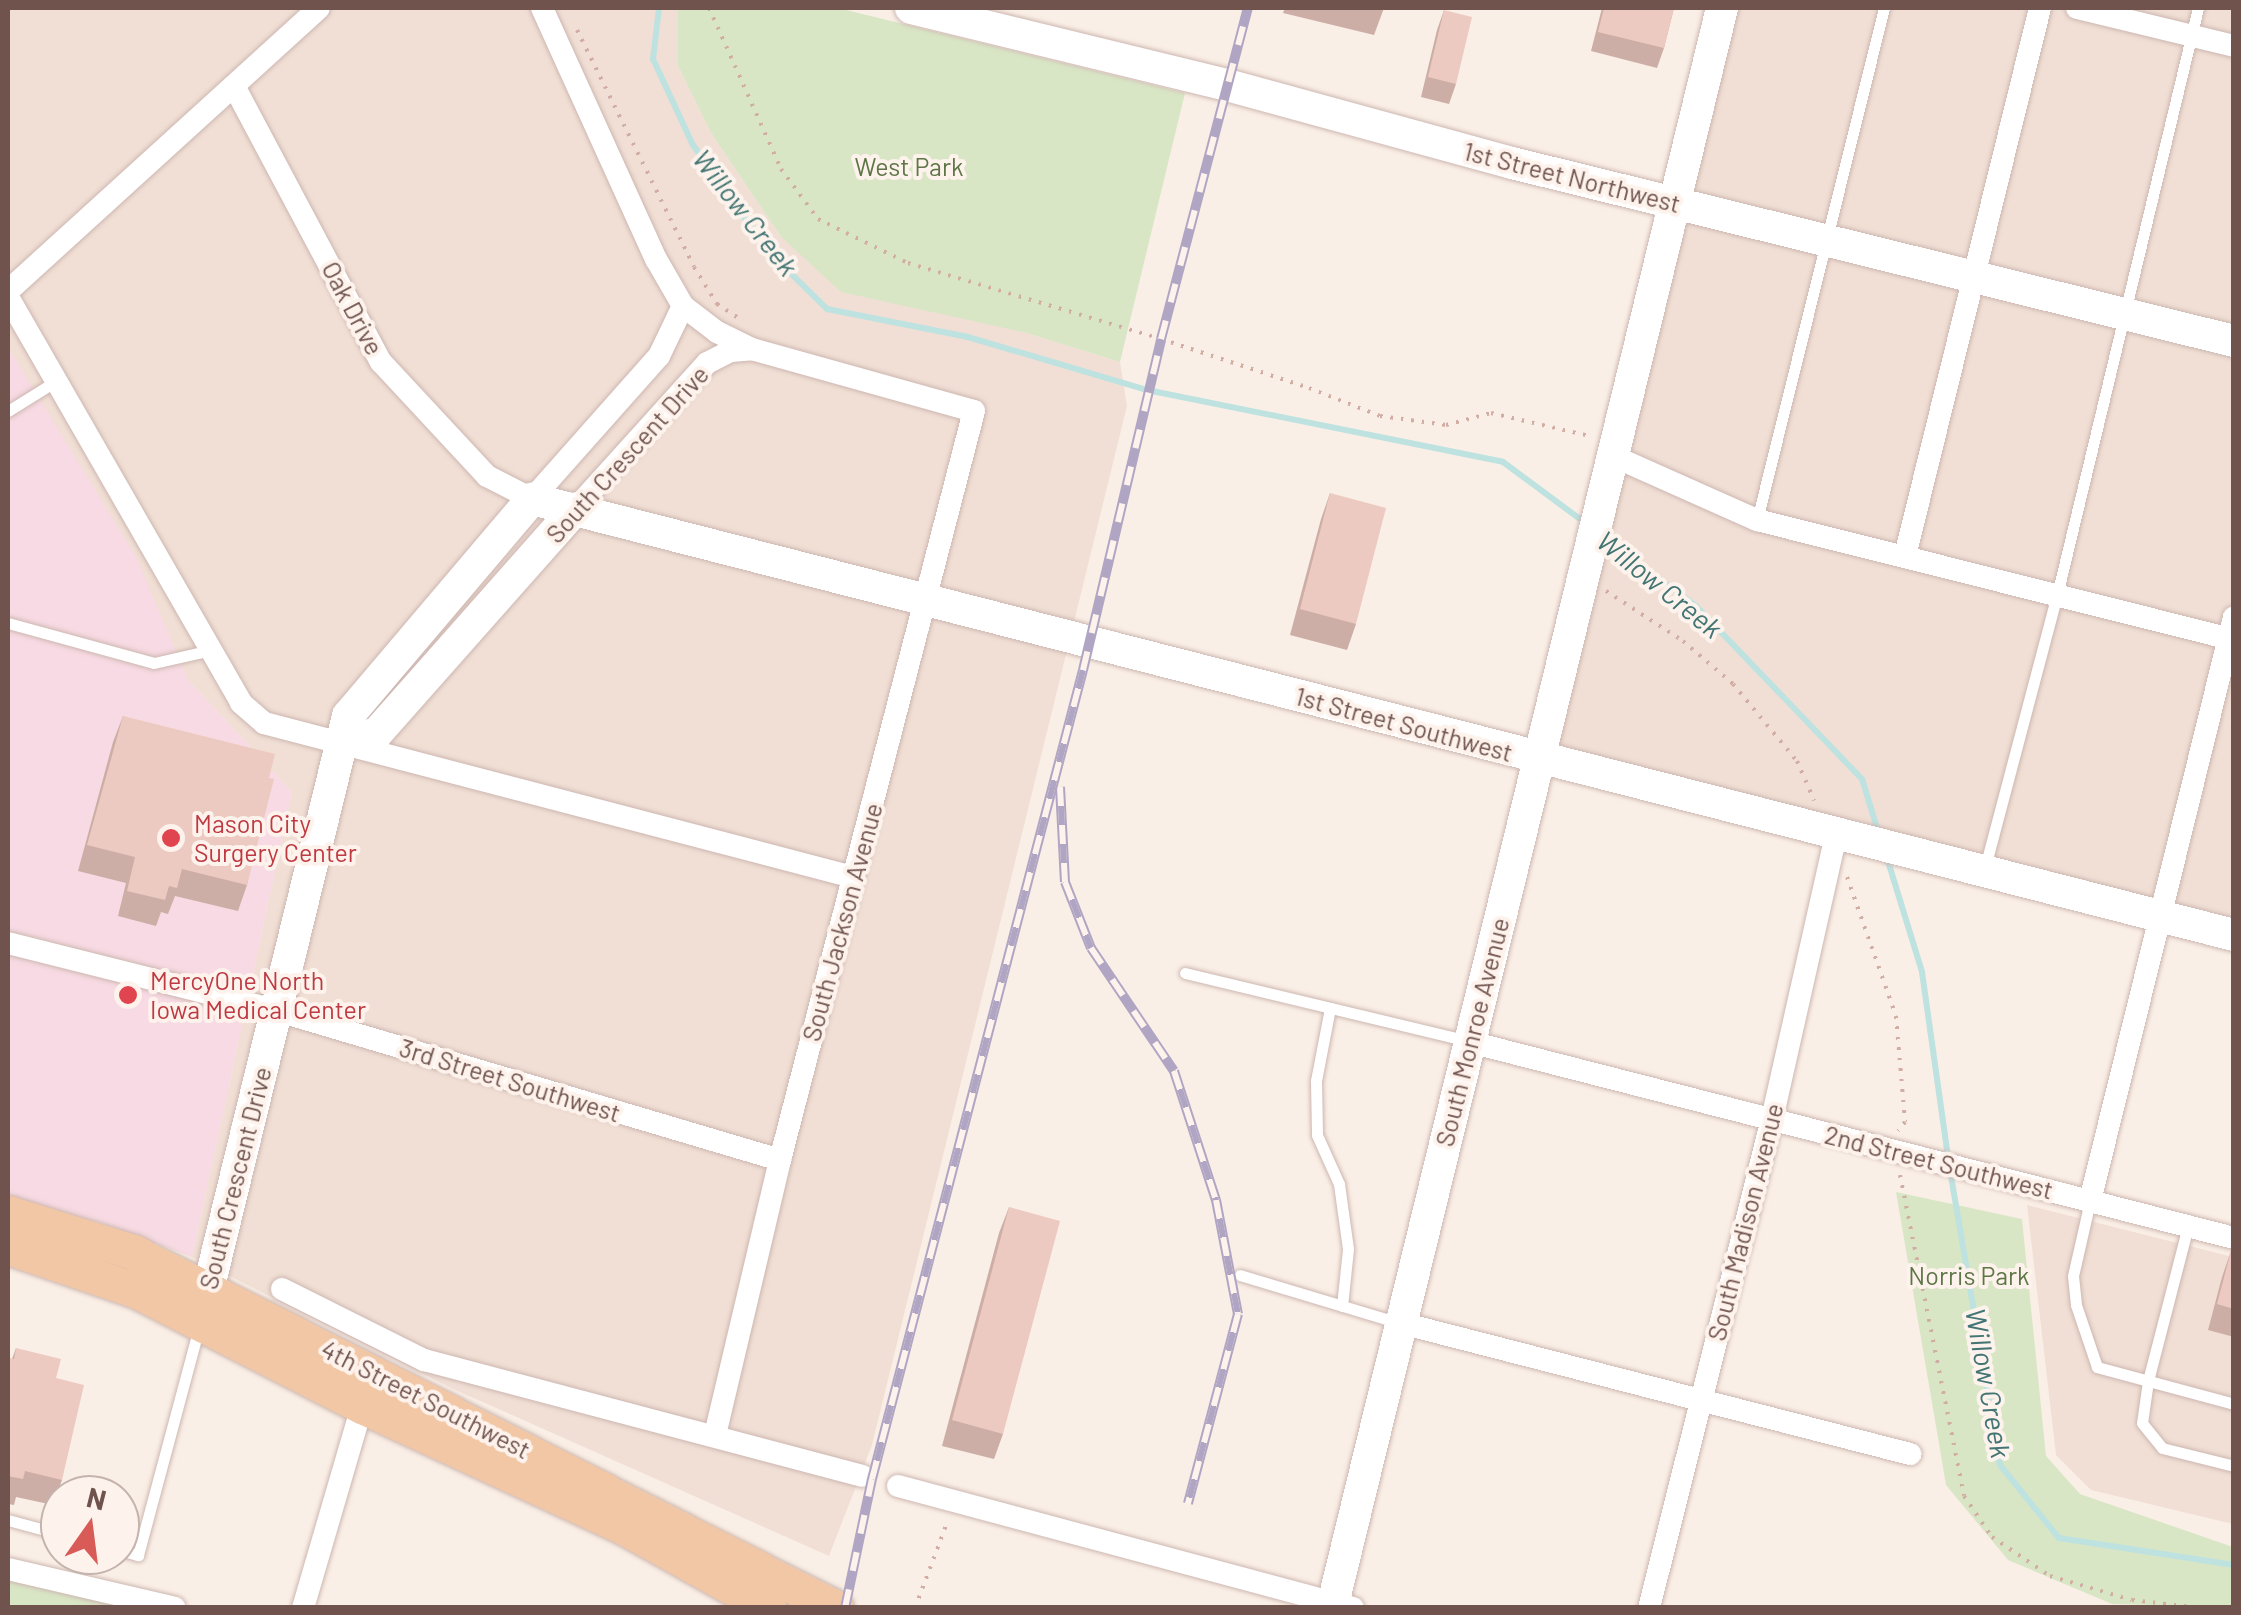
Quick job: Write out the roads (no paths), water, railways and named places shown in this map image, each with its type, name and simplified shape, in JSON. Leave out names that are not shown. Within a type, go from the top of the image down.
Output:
[{"type":"main road","name":"1st Street Northwest","points":[[912,8],[981,16],[1674,203],[2234,341]]},
{"type":"main road","name":"South Monroe Avenue","points":[[1339,1606],[1401,1323],[1584,570],[1606,455],[1722,8]]},
{"type":"main road","name":"Oak Drive","points":[[532,499],[576,508]]},
{"type":"main road","name":"South Crescent Drive","points":[[200,1324],[348,716],[532,499]]},
{"type":"main road","name":"South Crescent Drive","points":[[344,742],[377,733],[576,508]]},
{"type":"main road","name":"1st Street Southwest","points":[[576,508],[2234,935]]},
{"type":"main road","name":"4th Street Southwest","points":[[8,1212],[132,1252],[836,1608]]},
{"type":"main road","name":"4th Street Southwest","points":[[8,1247],[135,1290],[362,1406],[622,1526],[769,1608]]},
{"type":"street","points":[[318,8],[8,294],[241,704],[264,723],[854,876]]},
{"type":"street","points":[[542,8],[656,259],[684,306],[717,332],[752,349]]},
{"type":"street","points":[[1906,556],[2040,8]]},
{"type":"street","points":[[2077,8],[2234,46]]},
{"type":"street","name":"Oak Drive","points":[[234,86],[381,362],[487,476],[532,499]]},
{"type":"street","name":"South Crescent Drive","points":[[532,499],[659,356],[684,306]]},
{"type":"street","name":"South Crescent Drive","points":[[576,508],[707,363],[732,351],[752,349]]},
{"type":"street","name":"South Jackson Avenue","points":[[715,1436],[780,1160],[974,411],[752,349]]},
{"type":"street","points":[[1606,455],[1757,520],[2056,595],[2232,632],[2090,1201]]},
{"type":"street","name":"South Madison Avenue","points":[[1649,1608],[1839,835]]},
{"type":"street","name":"3rd Street Southwest","points":[[8,943],[275,1010],[780,1160]]},
{"type":"street","name":"2nd Street Southwest","points":[[1470,1042],[2234,1238]]},
{"type":"street","name":"4th Street Southwest","points":[[282,1289],[424,1360],[862,1476]]},
{"type":"street","points":[[1401,1323],[1910,1454]]},
{"type":"street","points":[[303,1608],[362,1406]]},
{"type":"street","points":[[898,1486],[1339,1606]]},
{"type":"street","points":[[8,1570],[165,1606]]},
{"type":"lane","points":[[1757,520],[1884,8]]},
{"type":"lane","points":[[1984,872],[2056,595],[2198,8]]},
{"type":"lane","points":[[8,410],[56,382]]},
{"type":"lane","points":[[8,623],[154,664],[212,650]]},
{"type":"lane","points":[[1186,972],[1470,1042]]},
{"type":"lane","points":[[1330,1008],[1316,1081],[1317,1135],[1339,1184],[1348,1249],[1342,1306]]},
{"type":"lane","points":[[2090,1201],[2073,1276],[2076,1305],[2097,1367],[2234,1404]]},
{"type":"lane","points":[[2188,1226],[2148,1381],[2142,1423],[2162,1448],[2234,1466]]},
{"type":"lane","points":[[1240,1276],[1401,1323]]},
{"type":"lane","points":[[140,1548],[200,1324]]},
{"type":"lane","points":[[8,1520],[40,1529]]},
{"type":"waterway","name":"Willow Creek","points":[[659,8],[653,59],[693,145],[768,251],[827,309],[968,337],[1147,390],[1503,462],[1584,522]]},
{"type":"waterway","name":"Willow Creek","points":[[1606,539],[1696,606],[1862,779],[1878,831]]},
{"type":"waterway","name":"Willow Creek","points":[[1887,858],[1922,972],[1948,1158]]},
{"type":"waterway","name":"Willow Creek","points":[[1950,1170],[2000,1465],[2059,1538],[2234,1565]]},
{"type":"railway","points":[[845,1608],[872,1479],[1083,670],[1161,339],[1248,8]]},
{"type":"railway","points":[[1060,787],[1065,882],[1091,948],[1174,1071],[1216,1200],[1238,1314],[1188,1503]]},
{"type":"place","name":"Mason City Surgery Center","points":[[171,838]]},
{"type":"place","name":"MercyOne North Iowa Medical Center","points":[[128,995]]},
{"type":"park label","name":"West Park","points":[[909,166]]},
{"type":"park label","name":"Norris Park","points":[[1969,1275]]}]
